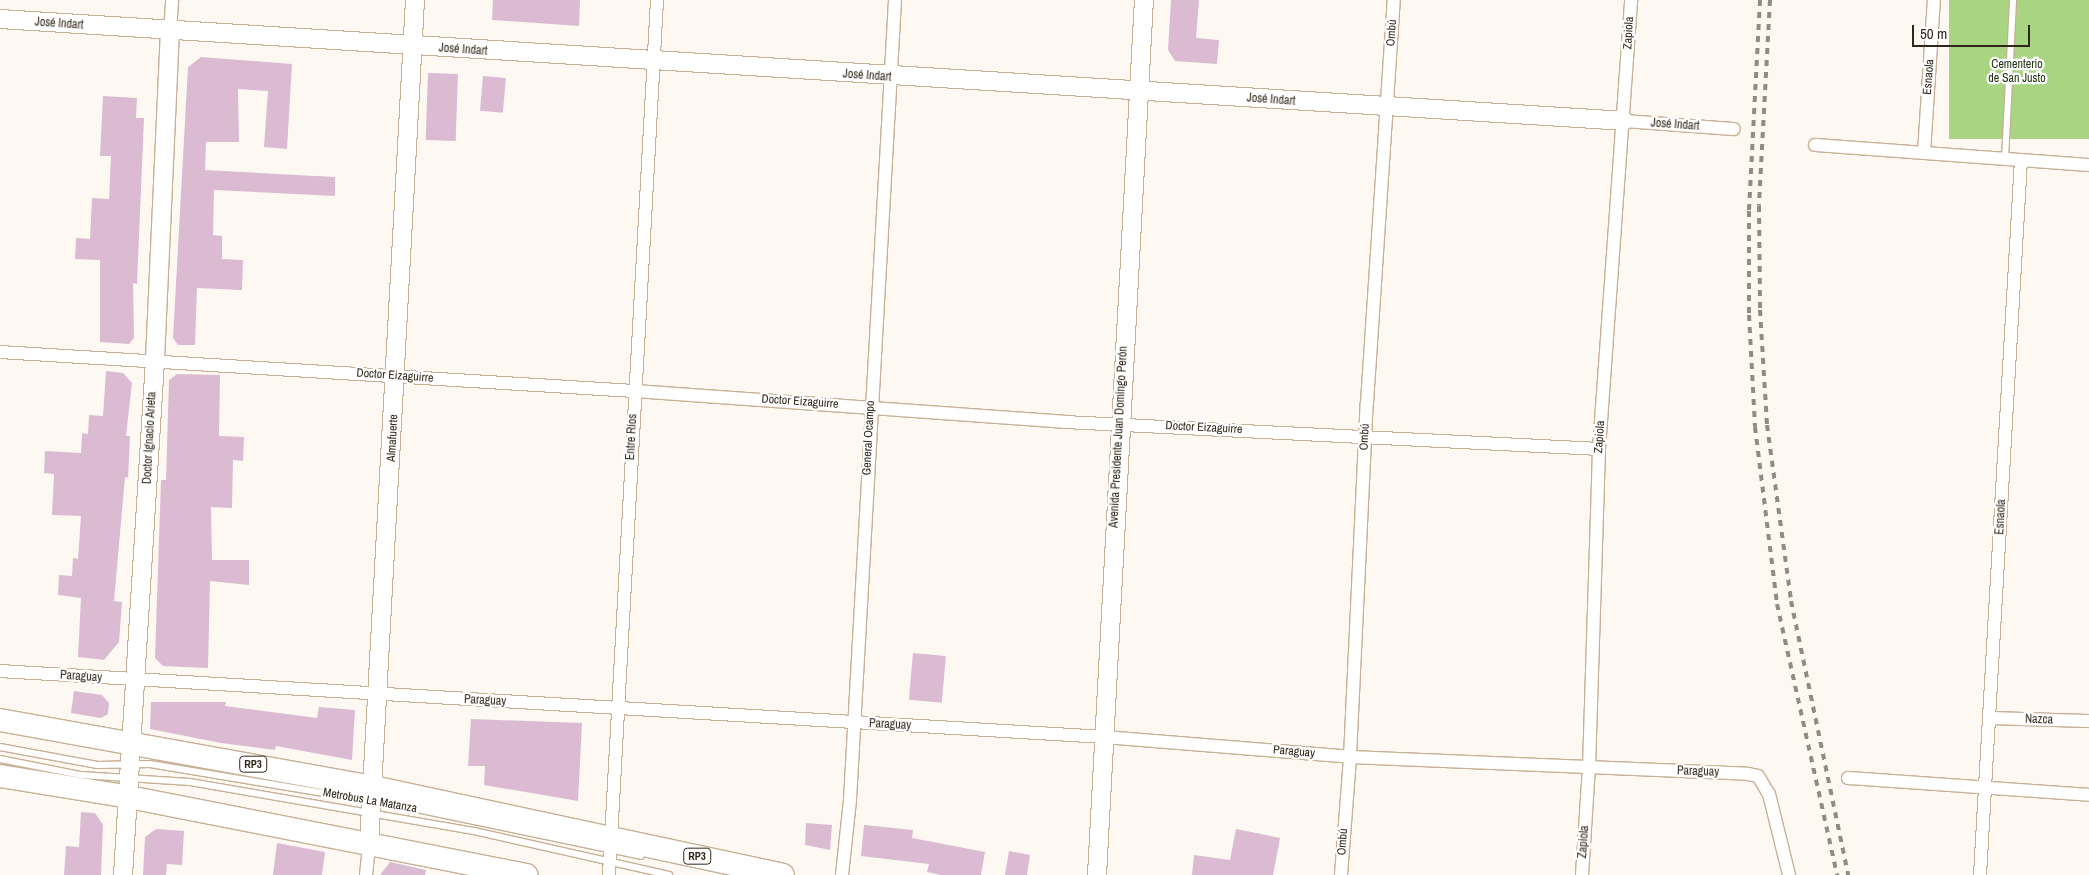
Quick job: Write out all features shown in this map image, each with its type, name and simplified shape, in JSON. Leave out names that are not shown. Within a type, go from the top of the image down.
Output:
[{"type":"highway","name":"RP3","points":[[0,720],[132,741],[372,801],[610,849],[783,875]]},
{"type":"highway","points":[[0,776],[130,779],[369,844],[526,875]]},
{"type":"street","name":"Doctor Ignacio Arieta","points":[[123,875],[137,680],[155,360],[172,0]]},
{"type":"street","name":"Almafuerte","points":[[366,875],[372,801],[396,377],[415,0]]},
{"type":"street","name":"Entre Ríos","points":[[609,875],[634,391],[657,0]]},
{"type":"street","name":"General Ocampo","points":[[842,875],[854,723],[870,407],[895,0]]},
{"type":"street","name":"Avenida Presidente Juan Domingo Perón","points":[[1097,875],[1119,423],[1144,0]]},
{"type":"street","name":"Ombú","points":[[1340,875],[1350,757],[1365,438],[1394,0]]},
{"type":"street","name":"Zapiola","points":[[1582,875],[1589,768],[1599,449],[1624,121],[1631,0]]},
{"type":"street","name":"Esnaola","points":[[1924,153],[1934,0]]},
{"type":"street","name":"José Indart","points":[[0,20],[1734,129]]},
{"type":"street","points":[[1815,145],[2089,165]]},
{"type":"street","name":"Esnaola","points":[[1980,875],[2021,160]]},
{"type":"street","name":"Doctor Eizaguirre","points":[[0,352],[155,360],[1365,438],[1599,449]]},
{"type":"street","name":"Paraguay","points":[[0,671],[378,696],[1104,737],[1350,757],[1748,774],[1758,776],[1769,794],[1790,875]]},
{"type":"street","name":"Nazca","points":[[1989,718],[2089,721]]},
{"type":"street","points":[[1848,778],[2089,795]]},
{"type":"lane","points":[[2005,159],[2013,0]]},
{"type":"lane","name":"Metrobus La Matanza","points":[[0,747],[97,765],[130,779]]},
{"type":"lane","name":"Metrobus La Matanza","points":[[0,759],[81,775],[190,782],[372,801]]},
{"type":"lane","name":"Metrobus La Matanza","points":[[130,779],[150,764],[372,801]]},
{"type":"lane","points":[[610,849],[650,858]]},
{"type":"lane","points":[[610,849],[669,875]]},
{"type":"green space","name":"Cementerio de San Justo","points":[[1949,0],[2089,0],[2089,139],[1949,139]]},
{"type":"building","points":[[493,0],[580,0],[579,26],[492,20]]},
{"type":"building","points":[[1171,0],[1199,0],[1196,38],[1219,40],[1217,64],[1175,61],[1168,50]]},
{"type":"building","points":[[201,57],[292,64],[287,149],[264,147],[268,91],[238,89],[239,142],[206,142],[205,170],[335,177],[335,196],[214,190],[213,235],[222,236],[222,259],[243,260],[242,290],[197,288],[195,345],[178,345],[173,338],[188,67]]},
{"type":"building","points":[[428,73],[458,74],[456,141],[426,140]]},
{"type":"building","points":[[483,76],[506,78],[503,113],[480,111]]},
{"type":"building","points":[[103,96],[137,98],[136,118],[144,118],[137,284],[133,283],[134,338],[129,344],[100,342],[100,260],[75,259],[76,238],[90,239],[92,198],[109,199],[111,156],[100,156]]},
{"type":"building","points":[[106,371],[123,373],[132,383],[126,436],[130,436],[128,478],[125,477],[114,601],[122,602],[119,642],[104,660],[78,657],[81,598],[58,595],[59,575],[72,576],[73,558],[78,559],[81,516],[52,515],[54,474],[44,473],[45,451],[81,453],[82,433],[88,434],[89,415],[103,416]]},
{"type":"building","points":[[177,374],[220,375],[219,436],[244,437],[243,461],[233,460],[232,508],[211,507],[212,560],[249,560],[249,585],[210,581],[208,668],[163,666],[155,658],[161,480],[166,480],[169,380]]},
{"type":"building","points":[[913,653],[946,656],[942,703],[909,700]]},
{"type":"building","points":[[74,691],[102,695],[109,703],[108,714],[101,718],[71,713]]},
{"type":"building","points":[[151,702],[226,702],[225,706],[317,718],[319,707],[355,710],[352,760],[276,746],[275,750],[221,743],[150,729]]},
{"type":"building","points":[[471,719],[582,723],[578,801],[484,785],[485,766],[468,766]]},
{"type":"building","points":[[81,812],[95,813],[103,825],[101,875],[64,875],[66,846],[79,847]]},
{"type":"building","points":[[806,823],[832,825],[830,850],[805,845]]},
{"type":"building","points":[[864,825],[913,830],[912,838],[985,852],[981,875],[941,875],[927,872],[929,864],[861,856]]},
{"type":"building","points":[[156,829],[184,831],[182,865],[167,864],[166,875],[143,875],[145,837]]},
{"type":"building","points":[[1236,829],[1280,838],[1273,875],[1192,875],[1194,855],[1230,860]]},
{"type":"building","points":[[277,843],[325,852],[322,875],[273,875]]},
{"type":"building","points":[[1009,851],[1030,855],[1027,875],[1005,875]]},
{"type":"building","points":[[390,862],[426,870],[425,875],[380,875]]},
{"type":"railway","points":[[1760,0],[1749,211],[1749,315],[1755,427],[1777,604],[1837,875]]},
{"type":"railway","points":[[1770,0],[1759,206],[1760,310],[1767,425],[1791,601],[1848,875]]}]
